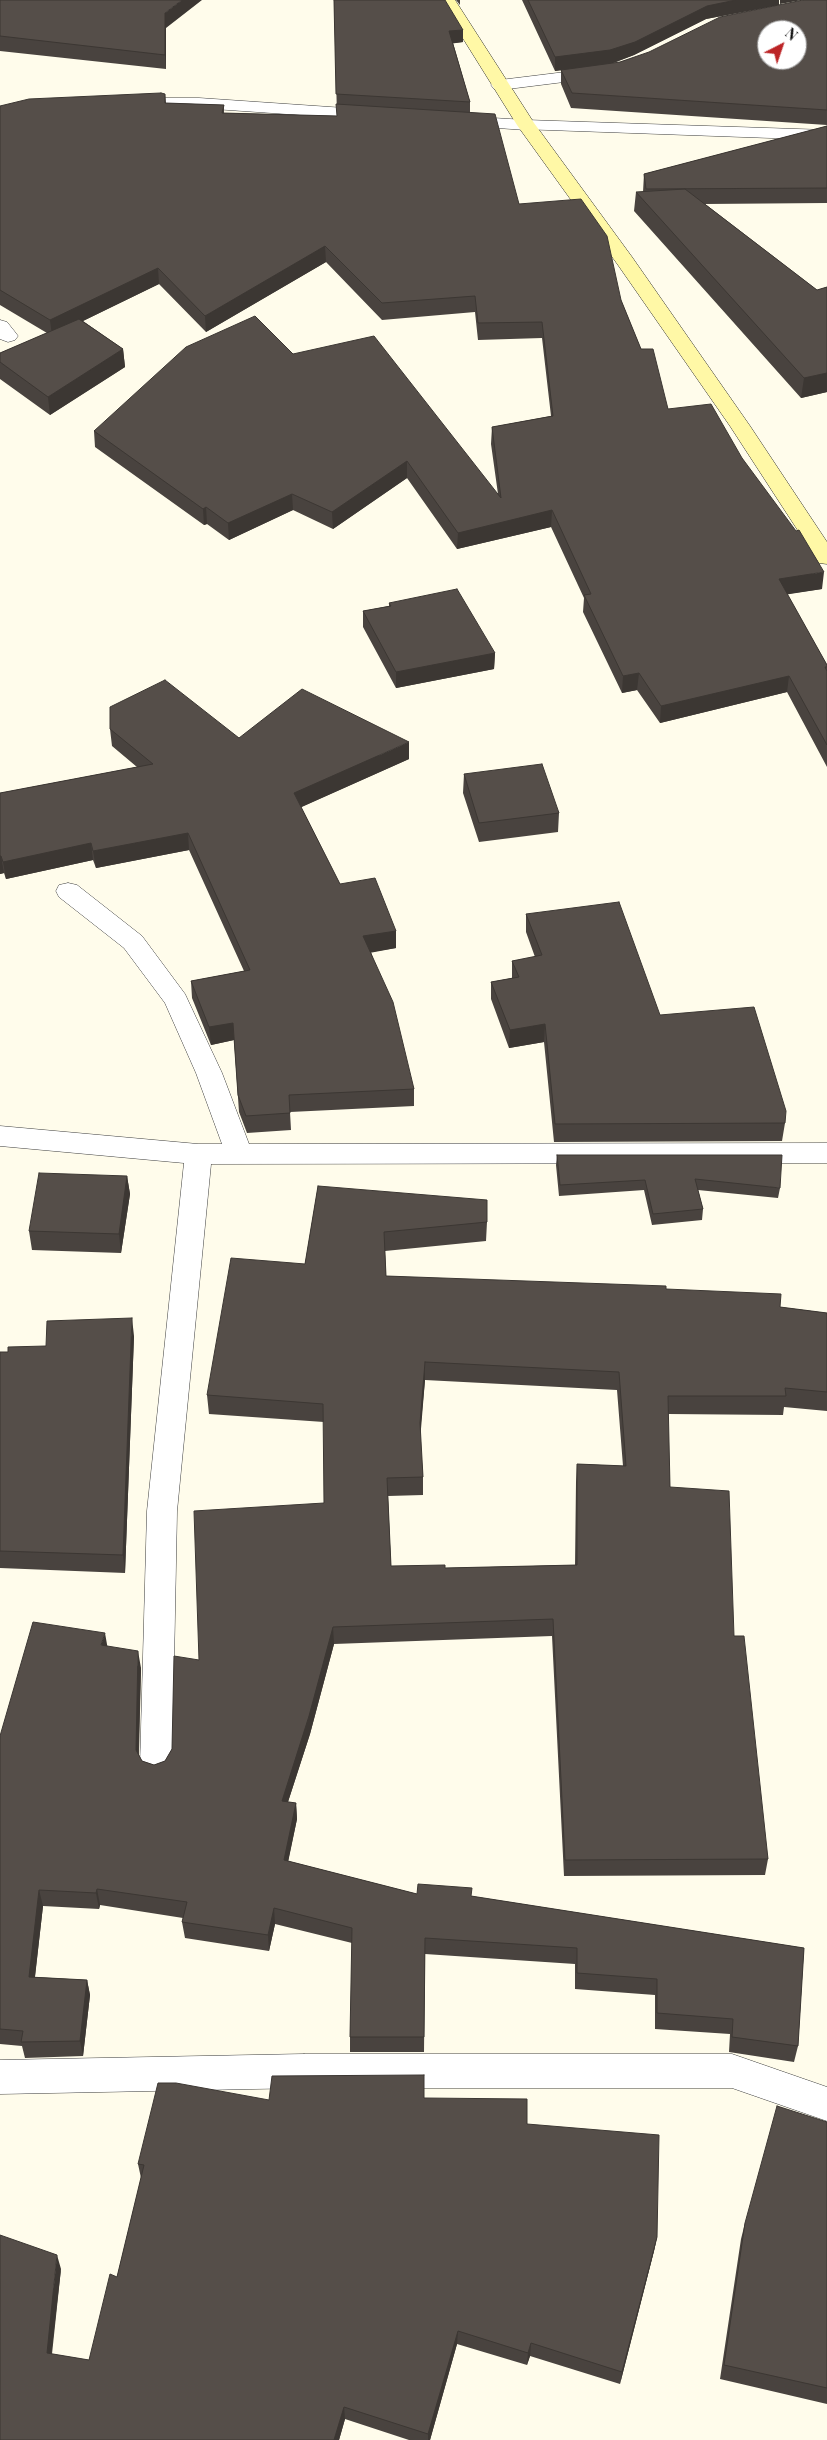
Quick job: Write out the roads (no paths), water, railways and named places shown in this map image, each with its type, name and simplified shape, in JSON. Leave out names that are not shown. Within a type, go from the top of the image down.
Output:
[{"type":"main road","points":[[447,0],[526,125],[625,261],[735,418],[827,558]]},
{"type":"street","points":[[500,85],[613,71]]},
{"type":"street","points":[[114,104],[199,103],[390,116]]},
{"type":"street","points":[[439,119],[526,125],[827,135]]},
{"type":"street","points":[[68,891],[134,942],[176,1000],[209,1073],[239,1154]]},
{"type":"street","points":[[0,1136],[198,1154],[827,1153]]},
{"type":"street","points":[[156,1766],[162,1512],[198,1154]]},
{"type":"street","points":[[0,2077],[304,2072],[732,2071],[827,2104]]}]
